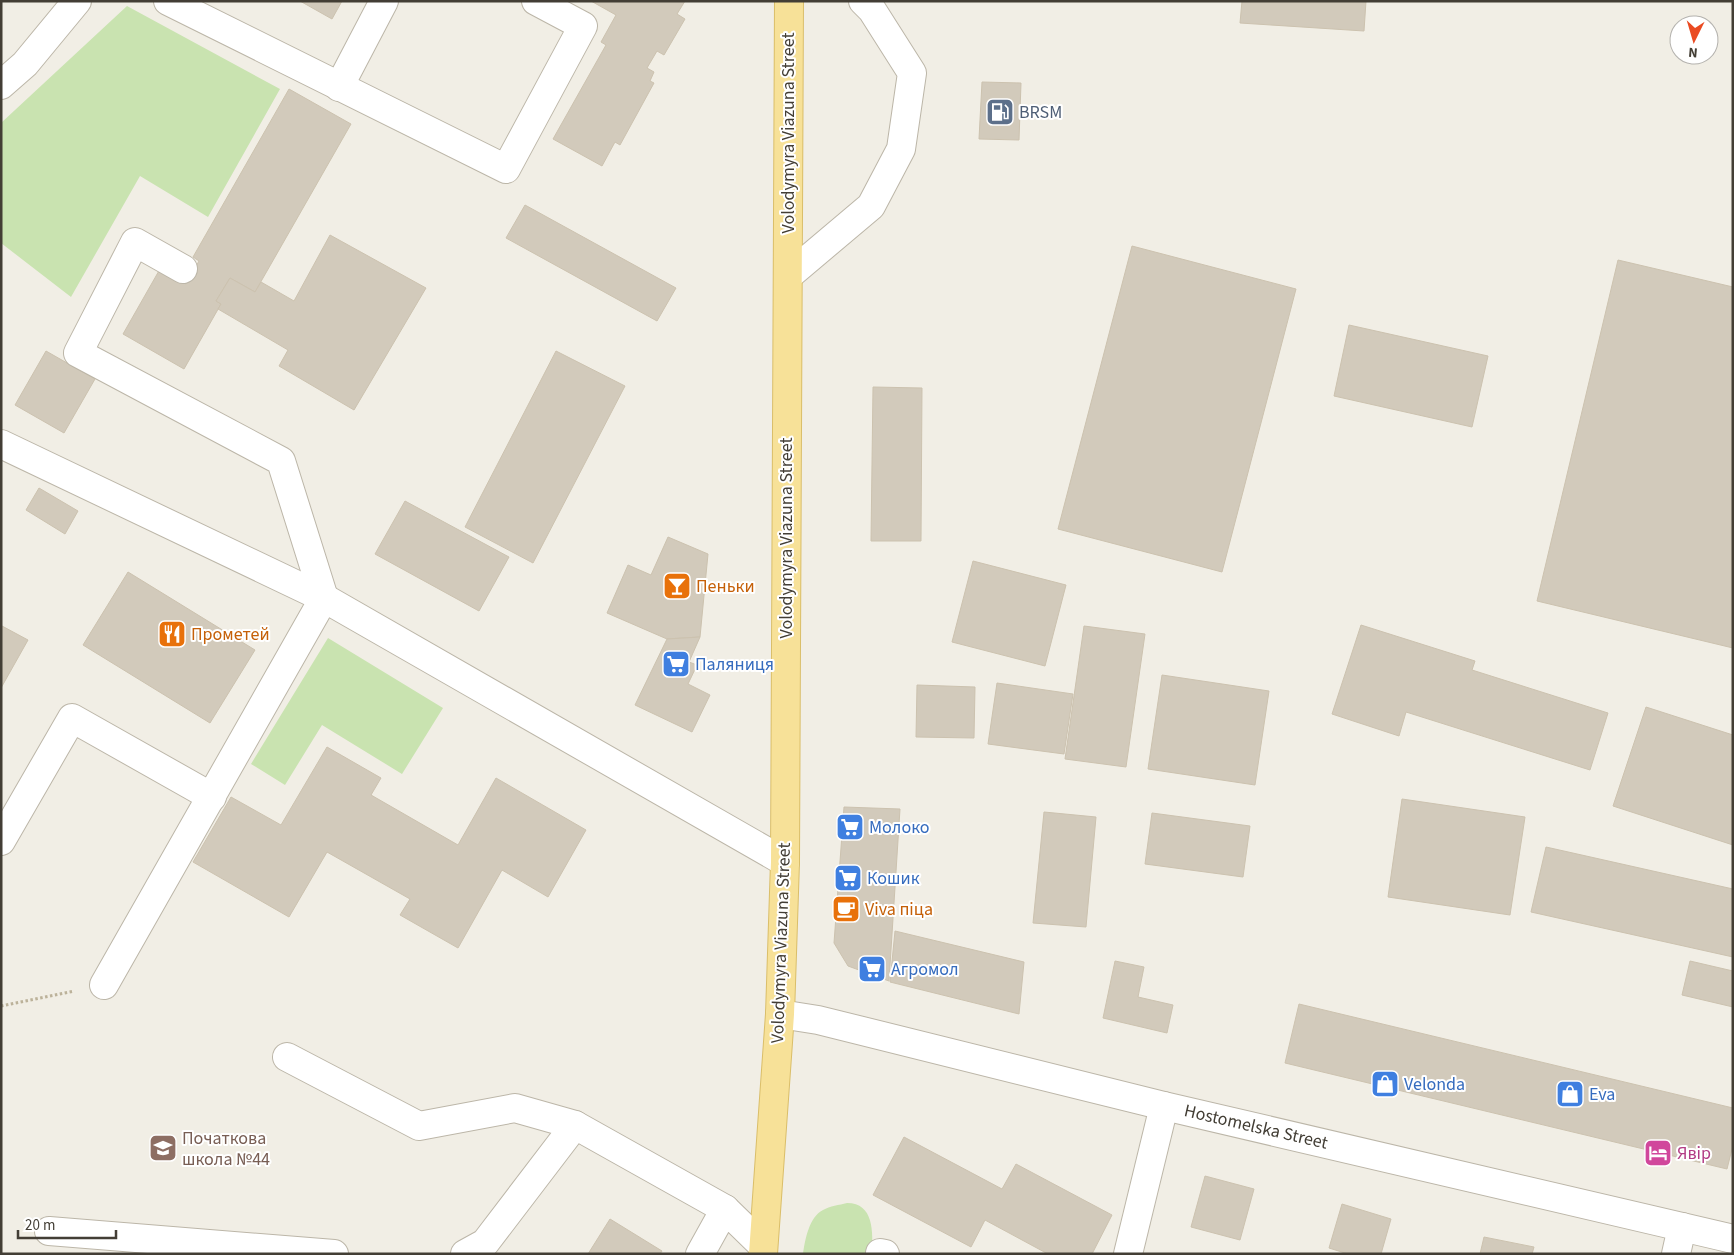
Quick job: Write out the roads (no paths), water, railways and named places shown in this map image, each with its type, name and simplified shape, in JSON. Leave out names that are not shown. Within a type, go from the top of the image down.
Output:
[{"type":"main road","name":"Volodymyra Viazuna Street","points":[[763,1250],[780,1014],[785,862],[788,1]]},
{"type":"street","points":[[1,85],[25,64],[77,1]]},
{"type":"street","points":[[168,1],[506,169],[583,26],[536,1]]},
{"type":"street","points":[[339,86],[384,1]]},
{"type":"street","points":[[788,276],[871,206],[901,149],[912,73],[872,10],[863,1]]},
{"type":"street","points":[[104,985],[324,598],[282,461],[78,353],[135,242],[183,269]]},
{"type":"street","points":[[1,444],[324,598],[785,862]]},
{"type":"street","points":[[1,841],[72,718],[212,797]]},
{"type":"street","name":"Hostomelska Street","points":[[780,1014],[818,1020],[1164,1106],[1733,1239]]},
{"type":"street","points":[[287,1058],[419,1126],[515,1108],[575,1125],[725,1209],[763,1250]]},
{"type":"street","points":[[1128,1254],[1164,1106]]},
{"type":"street","points":[[465,1254],[485,1243],[575,1125]]},
{"type":"street","points":[[700,1254],[725,1209]]},
{"type":"street","points":[[1676,1254],[1682,1227]]},
{"type":"street","points":[[49,1231],[334,1254]]},
{"type":"place","name":"BRSM","points":[[1000,112]]},
{"type":"place","name":"Пеньки","points":[[677,586]]},
{"type":"place","name":"Прометей","points":[[172,634]]},
{"type":"place","name":"Паляниця","points":[[676,664]]},
{"type":"place","name":"Молоко","points":[[850,827]]},
{"type":"place","name":"Кошик","points":[[848,878]]},
{"type":"place","name":"Viva піца","points":[[846,909]]},
{"type":"place","name":"Агромол","points":[[872,969]]},
{"type":"place","name":"Velonda","points":[[1385,1084]]},
{"type":"place","name":"Eva","points":[[1570,1094]]},
{"type":"place","name":"Початкова школа №44","points":[[163,1148]]},
{"type":"place","name":"Явір","points":[[1658,1153]]}]
